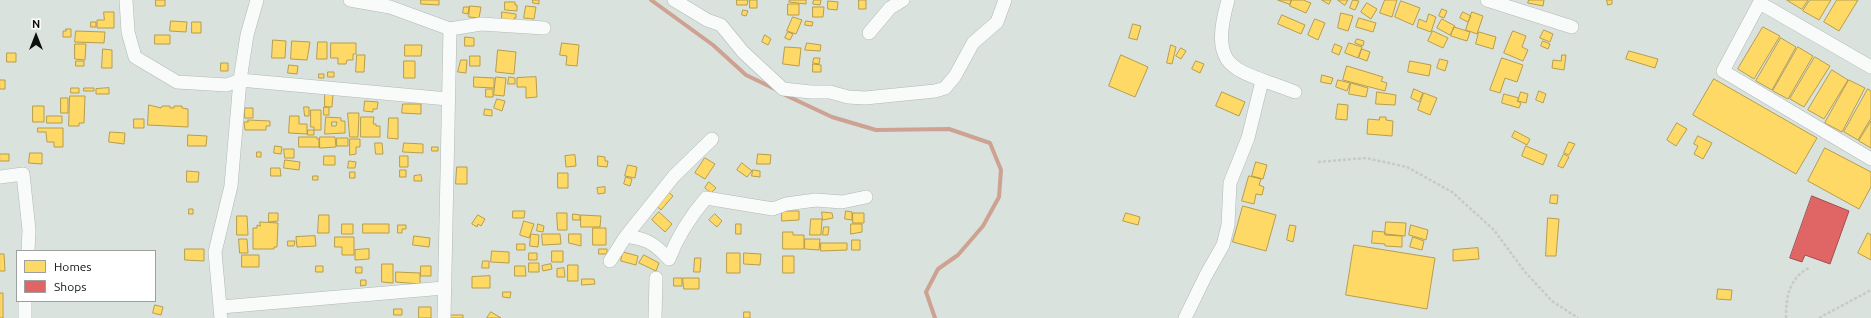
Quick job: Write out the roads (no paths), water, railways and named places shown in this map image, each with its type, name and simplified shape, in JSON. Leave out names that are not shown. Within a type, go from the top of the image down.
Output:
[{"type":"street","points":[[126,0],[128,32],[135,57],[177,82],[227,85],[240,80],[448,99]]},
{"type":"street","points":[[257,0],[247,35],[240,80],[231,186],[215,252],[221,313],[444,288]]},
{"type":"street","points":[[350,0],[390,7],[450,30],[481,24],[544,28]]},
{"type":"street","points":[[674,0],[707,20],[721,25],[743,52],[783,90],[830,92],[865,98],[935,91],[945,88],[955,76],[973,43],[997,22],[1005,0]]},
{"type":"street","points":[[869,33],[890,8],[903,0]]},
{"type":"street","points":[[1228,0],[1221,24],[1221,47],[1230,64],[1254,78],[1295,92]]},
{"type":"street","points":[[1488,0],[1572,27]]},
{"type":"street","points":[[1871,67],[1761,1],[1723,71],[1871,159]]},
{"type":"street","points":[[444,318],[450,30]]},
{"type":"street","points":[[1185,318],[1206,275],[1223,245],[1228,225],[1230,183],[1248,138],[1262,81]]},
{"type":"street","points":[[610,261],[626,236],[674,176],[712,139]]},
{"type":"street","points":[[0,177],[23,174],[29,230],[28,250]]},
{"type":"street","points":[[626,236],[642,239],[656,246],[669,259],[676,239],[691,216],[706,198],[773,209],[786,204],[816,200],[842,202],[866,197]]},
{"type":"street","points":[[655,318],[656,278]]},
{"type":"street","points":[[25,302],[25,318]]},
{"type":"waterway","points":[[651,0],[713,45],[746,75],[777,90]]},
{"type":"waterway","points":[[783,94],[832,117],[876,130],[949,129],[990,143],[1001,170],[999,197],[983,226],[958,255],[938,269],[926,292],[935,318]]}]
